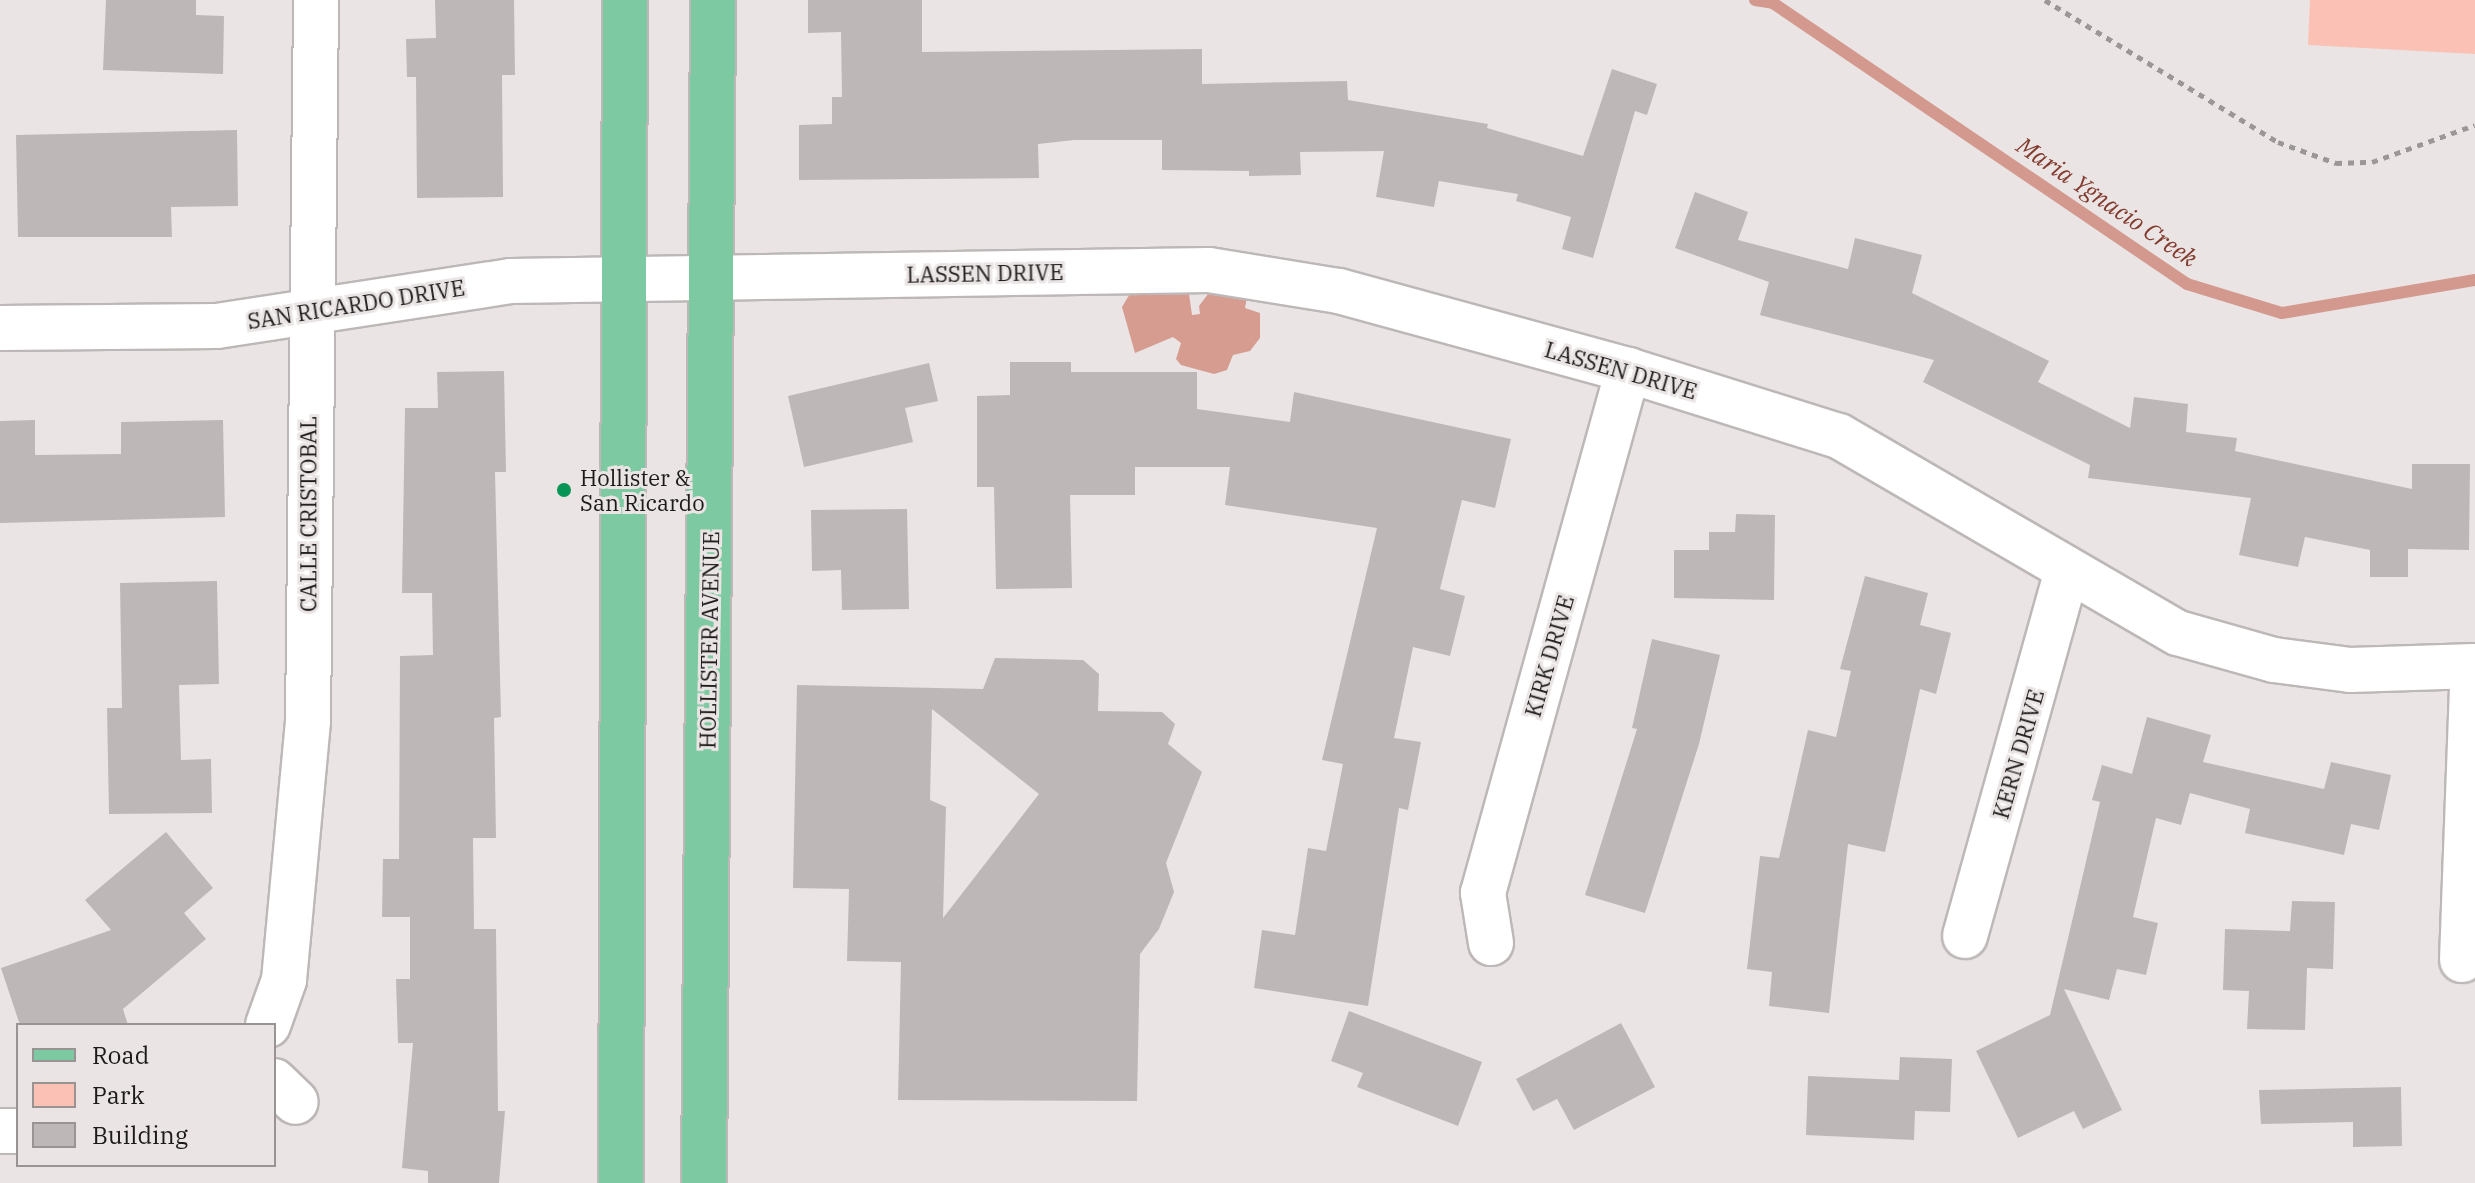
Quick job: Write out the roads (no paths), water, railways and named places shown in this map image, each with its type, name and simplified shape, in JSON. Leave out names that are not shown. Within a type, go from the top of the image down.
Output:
[{"type":"main road","points":[[621,1183],[625,0]]},
{"type":"main road","name":"HOLLISTER AVENUE","points":[[704,1183],[713,0]]},
{"type":"street","name":"CALLE CRISTOBAL","points":[[269,1023],[284,980],[308,721],[316,0]]},
{"type":"street","name":"LASSEN DRIVE","points":[[712,276],[1209,270],[1339,291],[1628,370],[1839,436],[2178,633],[2274,660],[2350,670],[2474,666]]},
{"type":"street","name":"SAN RICARDO DRIVE","points":[[0,328],[217,326],[459,286],[624,277],[712,276]]},
{"type":"street","name":"KIRK DRIVE","points":[[1491,943],[1483,893],[1628,370]]},
{"type":"street","name":"KERN DRIVE","points":[[1965,936],[2067,571]]},
{"type":"street","points":[[2462,960],[2474,666]]},
{"type":"waterway","name":"Maria Ygnacio Creek","points":[[1755,0],[1773,3],[2187,284],[2282,313],[2475,280]]},
{"type":"place","name":"Hollister & San Ricardo","points":[[564,490]]}]
